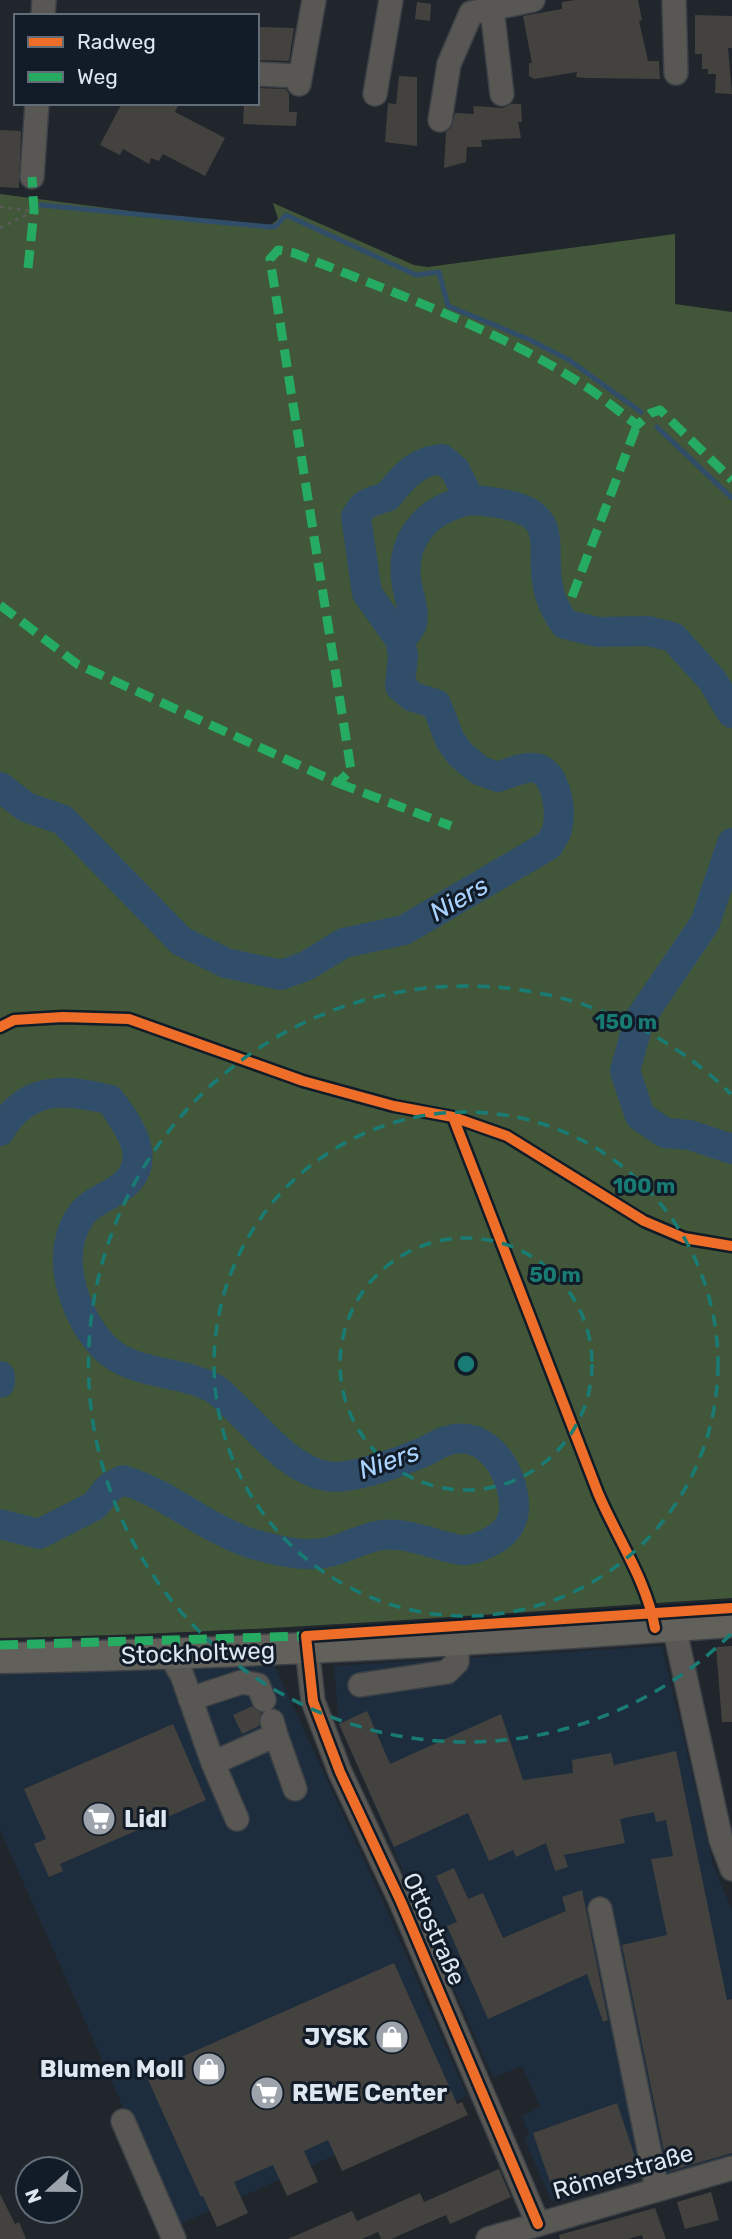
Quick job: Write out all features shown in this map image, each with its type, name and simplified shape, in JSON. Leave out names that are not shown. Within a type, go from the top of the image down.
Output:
[{"type":"main road","name":"Stockholtweg","points":[[0,1658],[170,1655],[457,1641],[732,1622]]},
{"type":"street","points":[[259,74],[300,80],[314,0]]},
{"type":"street","points":[[374,94],[391,0]]},
{"type":"street","points":[[440,120],[449,64],[471,13],[534,0]]},
{"type":"street","points":[[674,0],[676,73]]},
{"type":"street","points":[[492,9],[502,94]]},
{"type":"street","points":[[33,177],[37,105]]},
{"type":"street","points":[[674,1626],[721,1840],[732,1868]]},
{"type":"street","points":[[360,1685],[447,1672],[457,1662],[457,1641]]},
{"type":"street","name":"Ottostraße","points":[[307,1648],[313,1701],[340,1772],[401,1902],[538,2224]]},
{"type":"street","points":[[170,1655],[182,1675],[212,1763],[237,1818]]},
{"type":"street","points":[[190,1699],[242,1682],[258,1685],[295,1789]]},
{"type":"street","points":[[212,1763],[271,1719]]},
{"type":"street","points":[[600,1909],[657,2189]]},
{"type":"street","points":[[123,2121],[174,2239]]},
{"type":"street","name":"Römerstraße","points":[[488,2239],[732,2168]]},
{"type":"path","points":[[0,207],[34,211],[0,228]]},
{"type":"shaded area","points":[[662,1646],[713,1865],[732,1910],[732,2161],[663,2178],[642,2151],[638,2179],[559,2202],[551,2200],[524,2138],[529,2136],[522,2116],[540,2107],[522,2066],[493,2078],[339,1724],[334,1666]]},
{"type":"shaded area","points":[[270,1656],[381,1897],[467,2096],[176,2226],[0,1830],[0,1673]]},
{"type":"green space","points":[[0,194],[153,214],[271,225],[278,219],[273,203],[414,265],[428,267],[675,234],[675,304],[732,312],[732,1598],[274,1628],[0,1638]]},
{"type":"building","points":[[638,0],[642,20],[639,21],[648,61],[659,61],[660,79],[587,78],[576,77],[577,72],[534,79],[529,76],[529,63],[532,63],[523,16],[562,9],[562,2]]},
{"type":"building","points":[[417,2],[431,4],[430,21],[415,19]]},
{"type":"building","points":[[695,15],[732,16],[732,48],[728,48],[732,94],[715,93],[716,74],[708,74],[708,69],[702,69],[702,54],[695,54]]},
{"type":"building","points":[[259,27],[294,28],[289,61],[259,60]]},
{"type":"building","points":[[399,76],[417,77],[417,146],[385,142],[388,103],[396,104]]},
{"type":"building","points":[[259,88],[286,89],[289,94],[289,112],[297,112],[296,126],[243,124],[244,106],[259,105]]},
{"type":"building","points":[[511,104],[521,104],[522,122],[518,122],[521,138],[481,140],[482,147],[467,147],[466,162],[444,168],[446,132],[451,128],[455,113],[474,114],[473,106],[503,108]]},
{"type":"building","points":[[121,105],[178,105],[175,112],[225,138],[205,176],[163,154],[159,161],[151,158],[149,164],[123,149],[120,155],[100,145]]},
{"type":"building","points":[[0,130],[21,131],[19,188],[0,187]]},
{"type":"building","points":[[732,1646],[732,1722],[722,1722],[716,1647]]},
{"type":"building","points":[[252,1706],[261,1713],[259,1726],[242,1734],[233,1715]]},
{"type":"building","points":[[367,1711],[390,1764],[501,1714],[523,1780],[573,1773],[572,1760],[611,1753],[614,1765],[676,1751],[727,2000],[732,1999],[732,2153],[670,2171],[622,1945],[667,1935],[651,1859],[673,1856],[666,1820],[656,1822],[654,1812],[620,1819],[625,1843],[564,1855],[568,1867],[555,1871],[546,1843],[516,1857],[513,1850],[489,1861],[468,1813],[394,1847],[339,1724]]},
{"type":"building","name":"Lidl","points":[[173,1724],[206,1800],[60,1864],[63,1871],[49,1877],[34,1844],[46,1839],[24,1789]]},
{"type":"building","points":[[454,1868],[468,1899],[483,1893],[503,1938],[566,1911],[562,1897],[582,1890],[608,2020],[603,2022],[587,1974],[488,2019],[447,1926],[457,1922],[436,1876]]},
{"type":"building","name":"REWE Center","points":[[394,1963],[457,2104],[462,2102],[468,2115],[342,2171],[328,2140],[304,2151],[318,2182],[287,2196],[273,2165],[234,2182],[248,2213],[217,2227],[145,2073]]},
{"type":"building","points":[[617,2103],[638,2166],[555,2196],[533,2133]]},
{"type":"building","points":[[499,2169],[511,2197],[450,2224],[446,2215],[391,2239],[381,2239],[378,2232],[362,2239],[288,2239],[352,2211],[357,2221],[420,2193],[424,2202]]},
{"type":"building","points":[[711,2192],[719,2220],[685,2229],[677,2202]]},
{"type":"building","points":[[0,2194],[14,2225],[20,2225],[26,2239],[0,2239]]},
{"type":"building","points":[[655,2208],[666,2239],[643,2239],[642,2235],[628,2239],[560,2239],[559,2235]]},
{"type":"waterway","points":[[41,205],[270,227],[276,226],[286,215],[416,275],[439,272],[448,306],[528,339],[569,360],[641,412]]},
{"type":"waterway","points":[[657,427],[732,498]]},
{"type":"waterway","name":"Niers","points":[[0,787],[26,807],[63,820],[181,941],[226,963],[281,975],[306,966],[344,943],[404,930],[549,845],[556,832],[559,813],[556,794],[549,777],[536,768],[517,770],[498,777],[479,770],[460,754],[450,740],[436,704],[413,697],[400,686],[403,655],[400,640],[367,593],[356,517],[365,505],[387,497],[417,467],[442,459],[455,470],[470,500],[508,505],[530,513],[541,525],[545,540],[546,578],[552,600],[565,624],[597,632],[648,631],[673,637],[712,680],[732,713]]},
{"type":"waterway","name":"Niers","points":[[400,640],[413,618],[406,569],[407,554],[412,541],[419,529],[440,511],[470,500]]},
{"type":"waterway","name":"Niers","points":[[732,843],[705,923],[639,1020],[625,1071],[640,1116],[665,1133],[690,1135],[732,1149]]},
{"type":"waterway","name":"Niers","points":[[0,1131],[10,1116],[34,1098],[48,1094],[77,1093],[110,1100],[132,1133],[138,1157],[136,1169],[129,1180],[117,1190],[85,1210],[73,1229],[69,1246],[68,1264],[75,1300],[92,1332],[114,1355],[141,1368],[187,1378],[215,1389],[287,1457],[312,1472],[326,1476],[347,1476],[374,1470],[456,1439],[478,1442],[502,1464],[511,1486],[514,1507],[513,1516],[505,1531],[489,1543],[465,1550],[412,1537],[382,1535],[320,1554],[279,1551],[234,1537],[156,1494],[123,1480],[110,1487],[94,1506],[39,1534],[0,1524]]},
{"type":"waterway","name":"Niers","points":[[0,1376],[0,1383]]},
{"type":"marked path","points":[[28,268],[34,211],[32,177]]},
{"type":"marked path","points":[[0,605],[77,664],[338,783],[351,770],[270,259],[278,250],[294,253],[481,329],[585,386],[637,425],[651,413],[660,410],[732,480]]},
{"type":"marked path","points":[[572,597],[637,425]]},
{"type":"marked path","points":[[338,783],[451,826]]},
{"type":"marked path","points":[[0,1645],[306,1636]]},
{"type":"cycle path","points":[[0,1027],[14,1020],[63,1017],[129,1019],[303,1081],[394,1106],[453,1117],[507,1136],[644,1221],[684,1238],[732,1246]]},
{"type":"cycle path","points":[[453,1117],[598,1493],[645,1593],[655,1628]]},
{"type":"cycle path","points":[[538,2224],[401,1902],[340,1772],[313,1701],[306,1636],[732,1608]]},
{"type":"place","name":"Lidl","points":[[99,1819]]},
{"type":"place","name":"JYSK","points":[[392,2037]]},
{"type":"place","name":"Blumen Moll","points":[[209,2069]]},
{"type":"place","name":"REWE Center","points":[[267,2093]]}]
